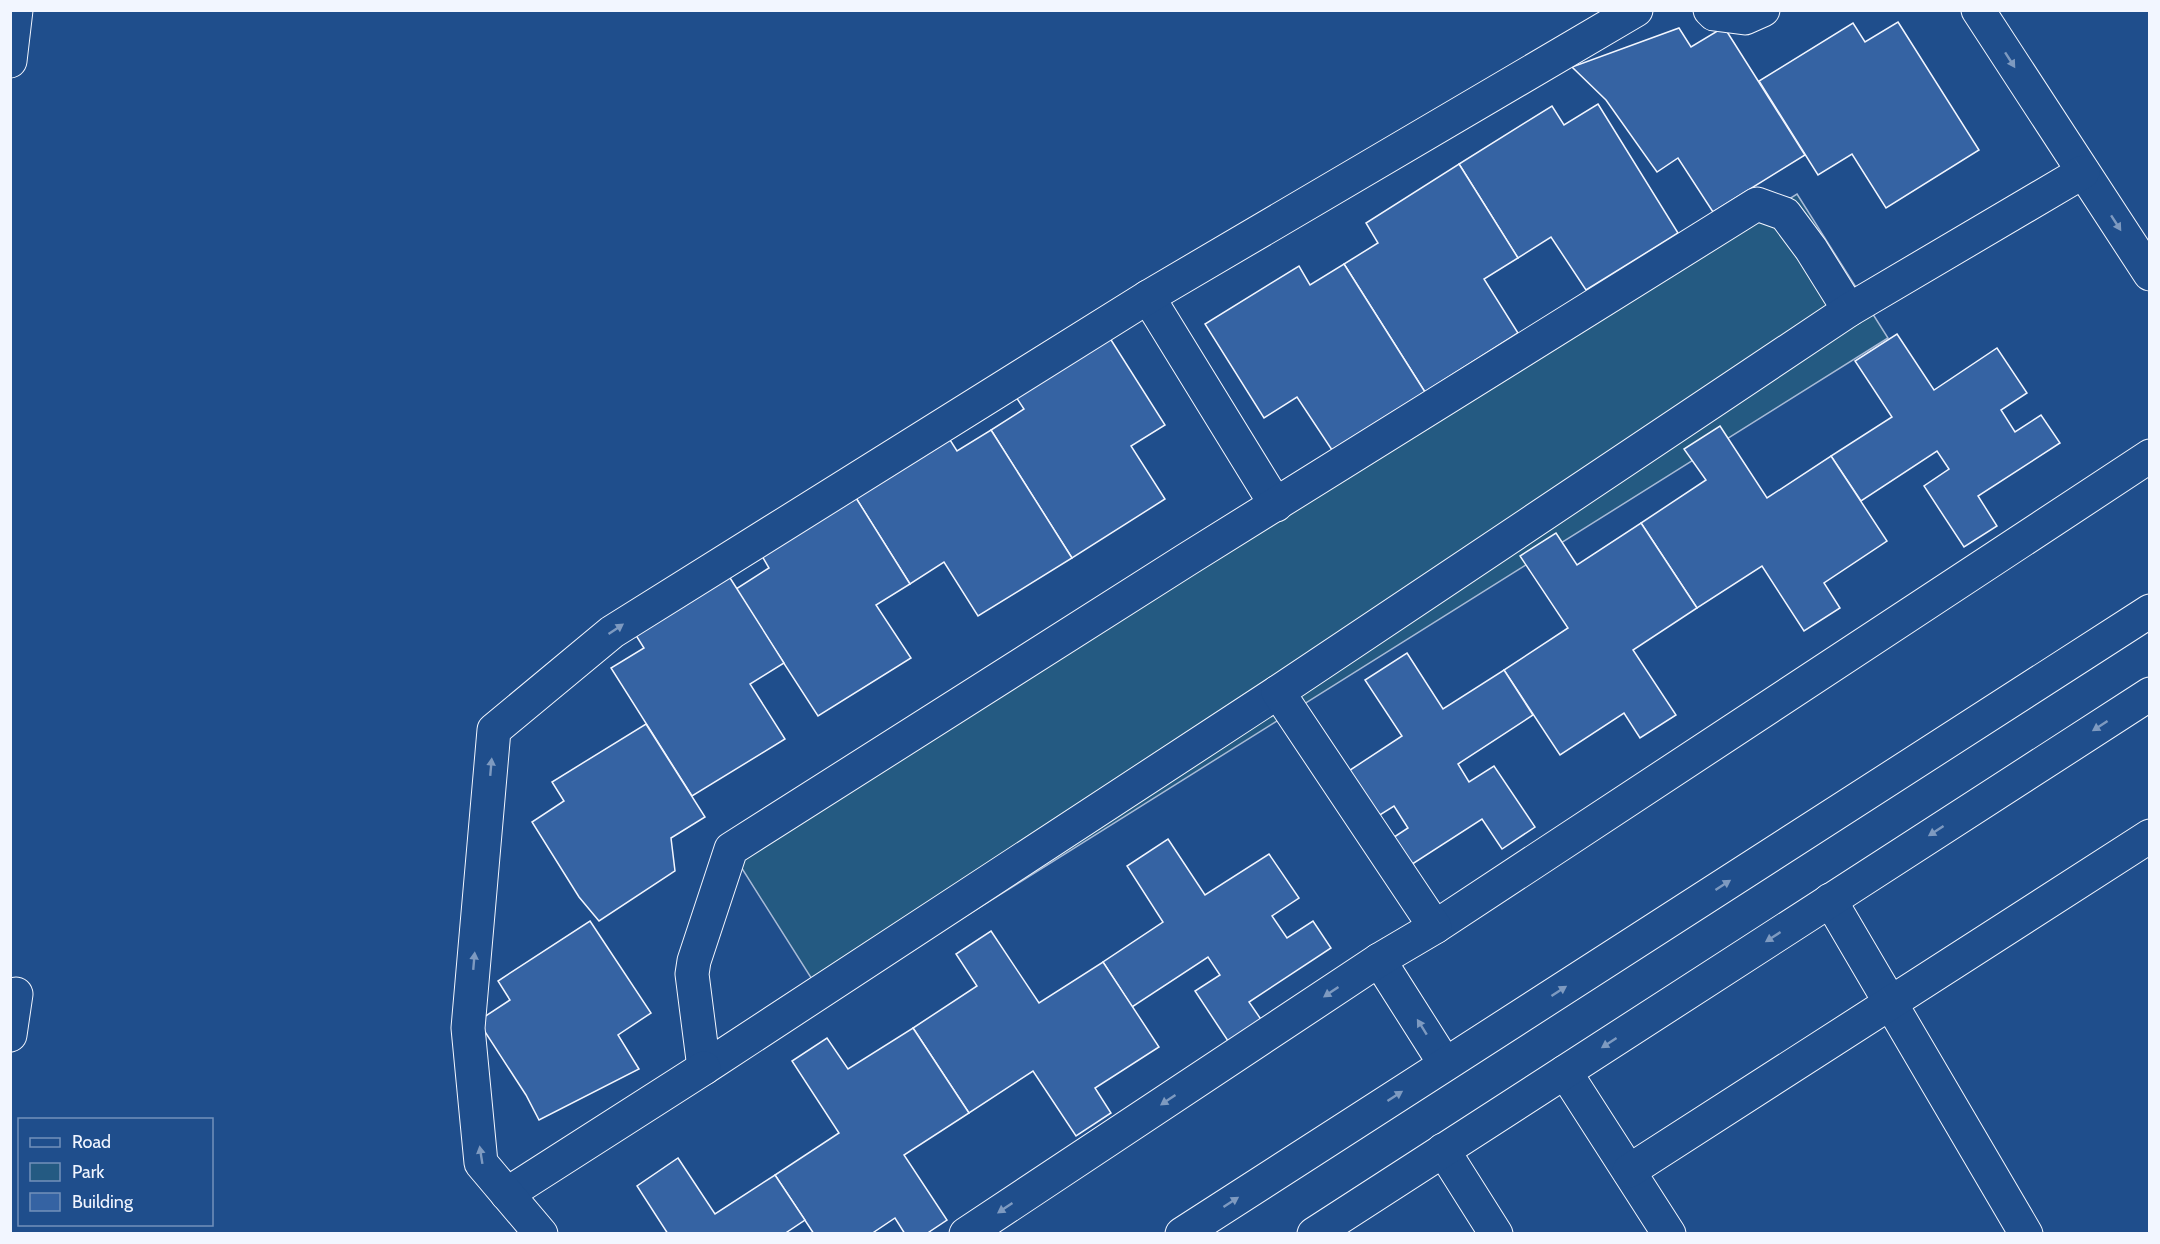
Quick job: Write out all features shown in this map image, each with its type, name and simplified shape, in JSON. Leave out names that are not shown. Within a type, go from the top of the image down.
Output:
[{"type":"street","points":[[10,61],[16,10]]},
{"type":"street","points":[[541,1233],[481,1163],[468,1028],[494,730],[612,632],[1148,297],[1636,10]]},
{"type":"street","points":[[1710,10],[1714,14],[1745,18],[1763,10]]},
{"type":"street","points":[[1978,10],[2150,274]]},
{"type":"street","points":[[507,1194],[704,1068],[1278,692],[1849,310],[2083,172]]},
{"type":"street","points":[[704,1068],[692,974],[694,961],[732,849],[1186,560],[1756,204],[1785,214],[1811,249],[1849,310]]},
{"type":"street","points":[[1148,297],[1276,505]]},
{"type":"street","points":[[966,1233],[2150,456]]},
{"type":"street","points":[[1182,1233],[2150,611]]},
{"type":"street","points":[[1278,692],[1435,927]]},
{"type":"street","points":[[1314,1233],[2150,694]]},
{"type":"street","points":[[1629,1171],[2150,836]]},
{"type":"street","points":[[1830,900],[1889,1004],[2026,1233]]},
{"type":"street","points":[[1379,960],[1445,1064]]},
{"type":"street","points":[[10,1035],[16,994]]},
{"type":"street","points":[[1565,1072],[1669,1233]]},
{"type":"street","points":[[1443,1150],[1496,1233]]},
{"type":"green space","points":[[1797,194],[1888,338],[827,1003],[736,859]]},
{"type":"building","points":[[1898,22],[1979,150],[1886,208],[1852,154],[1818,175],[1759,81],[1853,23],[1865,42]]},
{"type":"building","points":[[1724,27],[1805,155],[1713,212],[1678,158],[1657,172],[1606,100],[1572,67],[1679,28],[1691,47]]},
{"type":"building","points":[[1598,104],[1678,233],[1586,290],[1551,237],[1518,258],[1459,164],[1552,106],[1564,125]]},
{"type":"building","points":[[1459,164],[1518,258],[1484,279],[1518,333],[1425,392],[1344,264],[1378,243],[1366,223]]},
{"type":"building","points":[[1344,264],[1425,392],[1332,450],[1297,397],[1264,418],[1205,324],[1299,266],[1310,285]]},
{"type":"building","points":[[1106,332],[1165,425],[1131,446],[1165,499],[1072,558],[991,430],[1024,409],[1012,391]]},
{"type":"building","points":[[1897,334],[1934,390],[1997,348],[2027,393],[2001,410],[2015,432],[2041,415],[2060,443],[1978,496],[1997,526],[1964,547],[1924,486],[1949,469],[1937,451],[1861,501],[1831,456],[1892,417],[1855,361]]},
{"type":"building","points":[[1720,426],[1767,498],[1831,456],[1887,541],[1824,583],[1840,608],[1804,631],[1762,566],[1697,608],[1641,523],[1706,480],[1684,449]]},
{"type":"building","points":[[991,430],[1072,558],[978,616],[944,562],[910,584],[851,490],[945,432],[957,451]]},
{"type":"building","points":[[851,490],[910,584],[876,605],[911,658],[818,716],[736,589],[769,568],[758,549]]},
{"type":"building","points":[[1641,523],[1697,608],[1633,650],[1676,715],[1640,738],[1624,713],[1560,755],[1504,670],[1568,628],[1520,556],[1556,533],[1577,565]]},
{"type":"building","points":[[725,570],[784,663],[750,684],[785,739],[692,796],[611,668],[644,648],[632,629]]},
{"type":"building","points":[[1407,653],[1443,709],[1504,670],[1533,715],[1458,764],[1469,782],[1494,766],[1535,827],[1502,849],[1482,819],[1400,872],[1382,845],[1408,828],[1394,806],[1367,823],[1338,778],[1402,736],[1365,680]]},
{"type":"building","points":[[646,724],[705,817],[671,838],[675,871],[599,921],[579,897],[532,822],[564,801],[552,782]]},
{"type":"building","points":[[1168,839],[1205,895],[1269,854],[1299,898],[1272,916],[1287,938],[1313,921],[1331,948],[1249,1002],[1269,1031],[1236,1053],[1195,991],[1220,975],[1208,957],[1132,1007],[1103,962],[1163,922],[1127,866]]},
{"type":"building","points":[[590,921],[651,1013],[618,1035],[639,1069],[539,1120],[526,1095],[478,1021],[510,1000],[498,981]]},
{"type":"building","points":[[991,931],[1039,1003],[1103,962],[1159,1047],[1095,1088],[1111,1113],[1076,1136],[1033,1071],[969,1113],[913,1028],[977,986],[956,954]]},
{"type":"building","points":[[913,1028],[969,1113],[904,1155],[947,1220],[926,1234],[905,1234],[895,1218],[871,1234],[814,1234],[775,1175],[839,1133],[792,1061],[827,1038],[848,1069]]},
{"type":"building","points":[[678,1158],[715,1214],[775,1175],[805,1220],[784,1234],[668,1234],[637,1186]]}]
